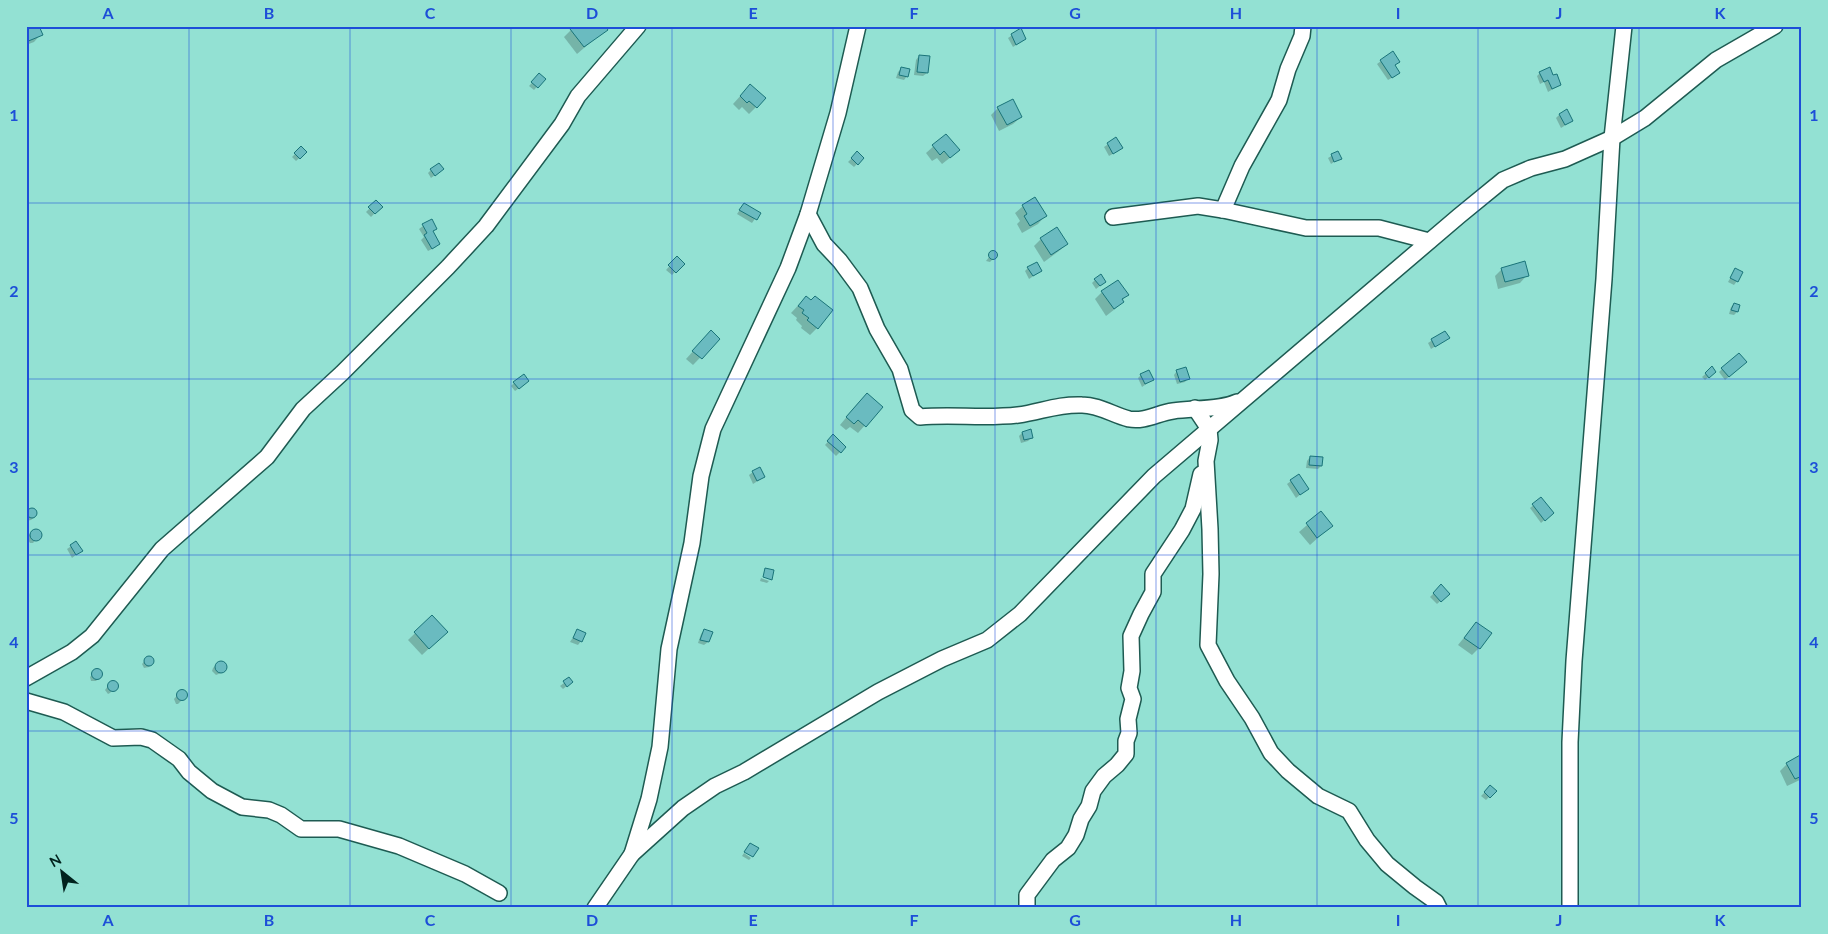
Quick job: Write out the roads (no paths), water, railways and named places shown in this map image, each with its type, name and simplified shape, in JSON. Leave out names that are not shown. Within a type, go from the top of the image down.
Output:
[{"type":"street","points":[[26,678],[72,652],[92,636],[162,549],[267,457],[303,409],[342,373],[448,267],[486,226],[562,124],[578,96],[638,26]]},
{"type":"street","points":[[632,854],[650,799],[660,747],[669,649],[692,543],[701,476],[713,430],[788,268],[808,214],[838,113],[858,26]]},
{"type":"street","points":[[1223,210],[1242,166],[1279,100],[1288,69],[1302,36],[1303,26]]},
{"type":"street","points":[[1570,908],[1570,742],[1574,670],[1604,279],[1612,138],[1624,26]]},
{"type":"street","points":[[595,908],[632,854],[684,808],[715,786],[744,772],[878,692],[942,659],[987,640],[1020,614],[1154,476],[1503,180],[1532,168],[1565,159],[1612,138],[1645,118],[1716,60],[1775,26]]},
{"type":"street","points":[[1113,218],[1198,206],[1306,228],[1379,228],[1429,241]]},
{"type":"street","points":[[808,214],[824,244],[840,261],[860,288],[877,329],[900,369],[912,410],[920,417],[994,417],[1020,415],[1055,406],[1083,405],[1098,407],[1131,419],[1146,419],[1169,412],[1221,406],[1243,399]]},
{"type":"street","points":[[1027,908],[1027,895],[1030,890],[1052,860],[1068,848],[1076,835],[1081,819],[1089,806],[1093,791],[1104,776],[1126,754],[1126,741],[1129,733],[1128,719],[1133,699],[1130,688],[1132,636],[1140,614],[1153,592],[1153,574],[1182,530],[1193,509],[1197,487],[1206,461],[1210,440],[1209,429],[1195,408]]},
{"type":"street","points":[[1206,461],[1211,574],[1208,644],[1227,681],[1252,718],[1271,753],[1288,771],[1318,796],[1349,811],[1367,840],[1387,864],[1414,887],[1436,902],[1439,908]]},
{"type":"street","points":[[26,701],[64,712],[113,738],[141,737],[152,740],[179,759],[189,772],[212,791],[242,807],[269,810],[281,815],[301,829],[339,829],[399,846],[465,874],[499,893]]}]
